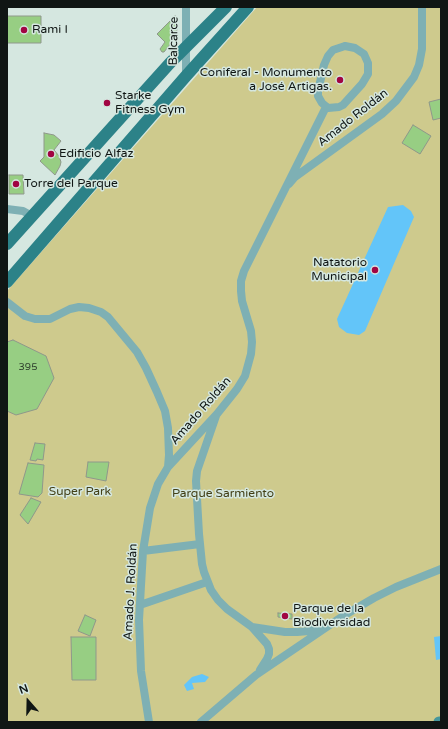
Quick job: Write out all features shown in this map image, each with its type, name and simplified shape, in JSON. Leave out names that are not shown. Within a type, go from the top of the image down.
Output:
[{"type":"main road","points":[[7,244],[185,47],[226,7]]},
{"type":"main road","points":[[7,282],[248,7]]},
{"type":"street","name":"Balcarce","points":[[186,7],[186,76]]},
{"type":"street","name":"Amado Roldán","points":[[285,188],[295,177],[382,114],[396,101],[414,76],[419,65],[422,43],[422,7]]},
{"type":"street","points":[[350,46],[358,49],[364,54],[368,61],[369,69],[367,76],[356,92],[343,105],[333,108],[326,107],[320,101],[318,93],[324,65],[328,56],[333,50],[340,47],[350,46]]},
{"type":"street","name":"Amado Roldán","points":[[168,467],[217,414],[237,389],[245,376],[252,354],[252,342],[251,331],[242,301],[241,281],[244,271],[326,107]]},
{"type":"street","points":[[7,209],[23,211],[32,216]]},
{"type":"street","points":[[7,302],[25,316],[35,319],[50,319],[70,309],[79,307],[90,308],[101,312],[108,317],[136,352],[146,368],[157,392],[165,412],[168,428],[168,467]]},
{"type":"street","points":[[217,414],[197,470],[196,482],[200,544],[204,572],[207,582],[218,600],[227,609],[252,627],[267,644],[269,654],[256,675]]},
{"type":"street","name":"Amado J. Roldán","points":[[149,722],[141,670],[140,605],[143,551],[150,508],[158,484],[168,467]]},
{"type":"street","points":[[143,551],[200,544]]},
{"type":"street","points":[[201,722],[256,675],[334,622],[374,598],[396,587],[441,570]]},
{"type":"street","points":[[140,605],[207,582]]},
{"type":"street","points":[[252,627],[285,632],[298,632],[309,631],[334,622]]},
{"type":"green space","name":"Parque Sarmiento","points":[[257,7],[441,7],[441,722],[7,722],[7,291]]},
{"type":"water","name":"Natatorio Municipal","points":[[403,205],[411,211],[414,217],[365,331],[359,335],[347,333],[339,327],[337,319],[388,207]]},
{"type":"water","points":[[441,636],[441,659],[436,660],[434,637]]},
{"type":"water","points":[[202,674],[209,677],[205,682],[192,683],[194,689],[187,691],[184,685],[192,677]]},
{"type":"building","name":"Rami I","points":[[7,16],[41,16],[41,43],[7,43]]},
{"type":"building","points":[[175,16],[177,28],[176,37],[164,52],[162,52],[160,49],[165,42],[157,34]]},
{"type":"building","points":[[441,99],[441,118],[433,120],[429,102]]},
{"type":"building","points":[[413,125],[431,136],[420,154],[402,143]]},
{"type":"building","name":"Edificio Alfaz","points":[[44,133],[54,135],[61,141],[54,150],[59,156],[61,162],[55,175],[40,161],[44,157]]},
{"type":"building","name":"Torre del Parque","points":[[9,175],[23,175],[24,194],[9,194]]},
{"type":"building","points":[[13,340],[46,356],[54,378],[37,409],[16,415],[7,411],[7,342]]},
{"type":"building","points":[[35,443],[45,444],[43,460],[30,460]]},
{"type":"building","points":[[88,462],[109,462],[106,481],[86,477]]},
{"type":"building","points":[[28,463],[44,465],[42,493],[38,497],[19,494]]},
{"type":"building","points":[[31,498],[41,502],[28,524],[20,515]]},
{"type":"building","name":"Parque de la Biodiversidad","points":[[278,613],[292,614],[292,619],[278,617]]},
{"type":"building","points":[[85,615],[96,620],[90,636],[78,631]]},
{"type":"building","points":[[71,637],[96,637],[96,680],[72,680]]},
{"type":"place","name":"Rami I","points":[[24,30]]},
{"type":"place","name":"Coniferal - Monumento a José Artigas.","points":[[340,80]]},
{"type":"place","name":"Starke Fitness Gym","points":[[107,103]]},
{"type":"place","name":"Edificio Alfaz","points":[[51,154]]},
{"type":"place","name":"Torre del Parque","points":[[16,184]]},
{"type":"place","name":"Natatorio Municipal","points":[[375,270]]},
{"type":"place","name":"Parque de la Biodiversidad","points":[[285,616]]},
{"type":"park label","name":"Super Park","points":[[80,492]]}]
